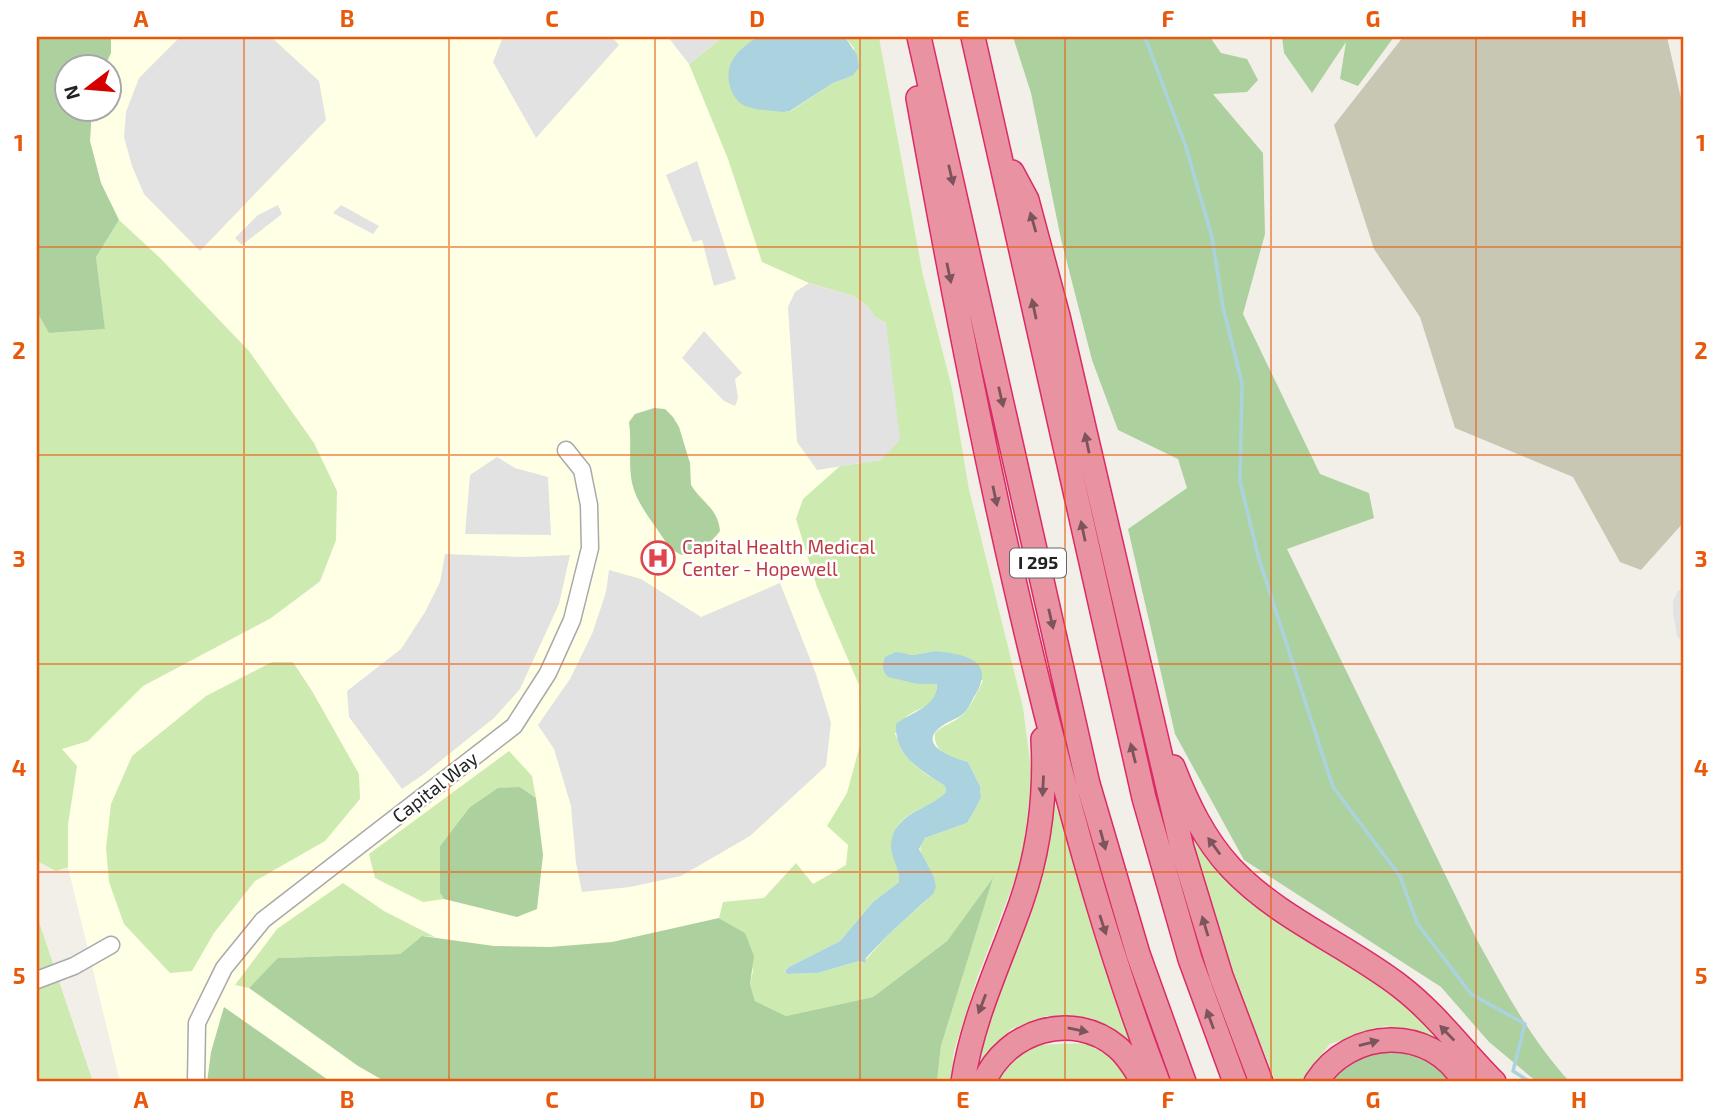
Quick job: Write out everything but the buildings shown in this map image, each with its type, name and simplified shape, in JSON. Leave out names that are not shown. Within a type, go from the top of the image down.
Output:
[{"type":"highway","points":[[907,37],[948,266],[997,503],[1035,669],[1096,902],[1135,1022],[1158,1082]]},
{"type":"highway","name":"I 295","points":[[919,37],[1088,784],[1138,954],[1184,1082]]},
{"type":"highway","name":"I 295","points":[[973,37],[1144,798],[1190,959],[1235,1082]]},
{"type":"highway","points":[[999,148],[1027,200],[1046,267],[1182,848],[1221,976],[1261,1082]]},
{"type":"highway","points":[[1120,581],[1171,761],[1186,797],[1214,846],[1232,869],[1262,896],[1401,987],[1494,1082]]},
{"type":"highway","points":[[963,1082],[973,1029],[1021,903],[1037,844],[1044,757],[1035,669]]},
{"type":"highway","points":[[984,1082],[994,1064],[1014,1044],[1034,1033],[1059,1027],[1084,1030],[1108,1040],[1127,1057],[1143,1082]]},
{"type":"highway","points":[[1315,1082],[1328,1065],[1342,1054],[1364,1043],[1388,1039],[1410,1041],[1431,1049],[1453,1066],[1464,1082]]},
{"type":"street","name":"Capital Way","points":[[196,1082],[197,1024],[224,968],[263,920],[514,726],[548,673],[572,620],[590,548],[589,505],[582,470],[566,450]]},
{"type":"street","points":[[37,981],[74,966],[111,945]]},
{"type":"shaded area","name":"Capital Health Medical Center - Hopewell","points":[[111,37],[879,37],[923,275],[952,388],[969,489],[1023,707],[1032,776],[990,942],[954,1051],[951,1082],[120,1082],[68,867],[68,824],[77,766],[61,749],[88,741],[143,686],[271,618],[320,582],[336,540],[248,351],[160,258],[119,220],[101,183],[90,141],[91,122],[122,122],[122,52],[111,52]]},
{"type":"shaded area","points":[[180,37],[271,37],[319,81],[326,120],[200,251],[144,194],[124,137],[126,112],[139,78]]},
{"type":"shaded area","points":[[503,37],[612,37],[619,45],[536,138],[493,62]]},
{"type":"shaded area","points":[[668,37],[723,37],[689,64]]},
{"type":"shaded area","points":[[1403,37],[1667,37],[1683,107],[1683,523],[1641,570],[1620,562],[1573,477],[1455,428],[1420,317],[1374,249],[1334,125]]},
{"type":"shaded area","points":[[697,161],[736,279],[714,286],[702,240],[693,242],[666,175]]},
{"type":"shaded area","points":[[278,205],[282,214],[242,245],[235,238],[258,215]]},
{"type":"shaded area","points":[[341,205],[379,226],[373,234],[333,213]]},
{"type":"shaded area","points":[[809,283],[853,296],[867,306],[875,317],[886,323],[900,440],[881,460],[817,470],[797,442],[788,307],[795,292]]},
{"type":"shaded area","points":[[704,331],[742,373],[735,379],[738,398],[735,406],[724,401],[682,358]]},
{"type":"shaded area","points":[[497,457],[515,468],[548,477],[551,535],[465,534],[470,475]]},
{"type":"shaded area","points":[[445,554],[522,557],[570,555],[559,604],[520,689],[494,718],[402,789],[349,717],[347,691],[401,649],[425,612],[440,582]]},
{"type":"shaded area","points":[[609,570],[641,579],[701,617],[780,583],[816,674],[831,723],[826,766],[750,836],[681,876],[630,887],[582,892],[576,863],[571,806],[554,749],[538,725],[570,679],[592,634],[606,592]]},
{"type":"shaded area","points":[[1683,588],[1683,643],[1677,636],[1673,601],[1678,591]]},
{"type":"green space","points":[[37,37],[111,37],[111,52],[52,52],[52,122],[91,122],[90,141],[101,183],[119,220],[96,257],[105,329],[49,333],[37,312]]},
{"type":"green space","points":[[723,37],[756,37],[743,49],[731,70],[734,95],[784,112],[791,111],[833,83],[852,76],[854,48],[845,37],[879,37],[923,275],[952,388],[969,489],[1023,707],[1032,776],[1022,861],[978,976],[954,1051],[951,1082],[937,1082],[941,1046],[992,880],[947,941],[873,997],[786,1016],[755,1001],[750,984],[753,971],[745,933],[719,918],[723,902],[764,898],[796,863],[813,884],[846,865],[848,845],[827,826],[847,793],[860,745],[859,685],[817,587],[796,519],[803,499],[840,466],[881,460],[886,323],[875,317],[867,306],[853,296],[809,283],[762,262],[728,159],[689,64]],"holes":[[[935,651],[983,681],[964,714],[935,733],[940,751],[968,762],[980,786],[981,797],[967,823],[925,838],[922,843],[922,858],[934,877],[927,900],[888,935],[863,963],[859,961],[818,973],[787,974],[785,971],[789,967],[840,941],[873,902],[899,882],[892,844],[896,829],[908,816],[946,792],[945,786],[910,760],[895,734],[903,720],[909,714],[930,704],[936,693],[937,683],[917,684],[905,654]]]},
{"type":"green space","points":[[1013,37],[1210,37],[1221,53],[1247,59],[1258,80],[1247,92],[1213,94],[1263,153],[1265,234],[1243,314],[1320,474],[1369,493],[1374,518],[1287,549],[1476,938],[1531,1031],[1570,1082],[1537,1082],[1489,1042],[1441,987],[1244,860],[1175,734],[1128,529],[1187,488],[1178,459],[1118,430],[1092,360],[1061,239],[1031,93]]},
{"type":"green space","points":[[1282,37],[1394,37],[1358,86],[1340,79],[1346,42],[1312,93],[1284,53]]},
{"type":"green space","points":[[119,220],[160,258],[249,351],[314,443],[337,491],[336,540],[320,581],[271,618],[143,686],[88,741],[62,749],[77,766],[68,824],[68,867],[56,871],[37,861],[37,312],[50,333],[105,329],[96,257]]},
{"type":"green space","points":[[654,408],[665,409],[679,427],[690,463],[691,485],[713,511],[719,523],[720,531],[712,540],[699,549],[682,555],[664,539],[639,502],[632,483],[629,422],[635,414]]},
{"type":"green space","points":[[272,662],[293,662],[312,691],[359,774],[360,799],[325,841],[255,881],[214,933],[192,971],[170,973],[124,924],[109,882],[106,848],[111,804],[132,756],[206,696]]},
{"type":"green space","points":[[509,751],[532,776],[536,798],[520,787],[469,808],[440,846],[440,893],[444,899],[423,902],[375,878],[369,854]]},
{"type":"green space","points":[[520,787],[536,798],[543,855],[537,909],[517,917],[444,899],[440,893],[440,846],[469,808],[498,788]]},
{"type":"green space","points":[[1051,791],[1138,1056],[1091,1024],[1046,1016],[1011,1029],[980,1066],[984,1016],[1043,869]]},
{"type":"green space","points":[[1185,819],[1240,891],[1406,1003],[1439,1039],[1385,1026],[1330,1044],[1304,1076],[1303,1082],[1276,1082],[1225,956]]},
{"type":"green space","points":[[993,878],[941,1046],[937,1082],[386,1082],[358,1066],[249,988],[278,958],[400,954],[422,936],[494,946],[550,947],[612,942],[719,918],[745,933],[754,956],[750,984],[755,1001],[786,1016],[873,997],[947,941]]},
{"type":"green space","points":[[343,883],[384,911],[435,937],[422,936],[400,954],[279,958],[249,988],[235,985],[277,929]]},
{"type":"green space","points":[[37,916],[93,1082],[37,1082]]},
{"type":"green space","points":[[224,1007],[331,1082],[207,1082],[211,1052]]},
{"type":"green space","points":[[1087,1043],[1121,1063],[1131,1082],[995,1082],[997,1076],[1033,1045]]},
{"type":"green space","points":[[1411,1050],[1437,1067],[1451,1082],[1329,1082],[1346,1064],[1365,1055]]},
{"type":"water","points":[[756,37],[845,37],[857,55],[859,68],[852,76],[833,83],[790,111],[745,106],[732,92],[729,73],[734,57]]},
{"type":"water","points":[[935,651],[973,660],[982,672],[977,692],[966,711],[942,726],[933,739],[939,750],[968,762],[980,786],[981,797],[976,808],[967,823],[925,838],[919,849],[934,877],[936,887],[933,894],[888,935],[866,958],[865,963],[859,961],[818,973],[787,974],[785,971],[789,967],[840,941],[873,902],[899,882],[891,849],[898,825],[946,792],[945,786],[905,754],[897,735],[896,724],[928,704],[933,699],[937,684],[918,684],[888,677],[883,668],[885,657],[896,652],[913,655]]},
{"type":"waterway","points":[[1145,37],[1186,147],[1212,237],[1223,307],[1242,383],[1240,482],[1259,559],[1333,787],[1400,876],[1417,923],[1471,994],[1525,1024],[1513,1071],[1530,1082]]},
{"type":"place","name":"Capital Health Medical Center - Hopewell","points":[[658,558]]}]
